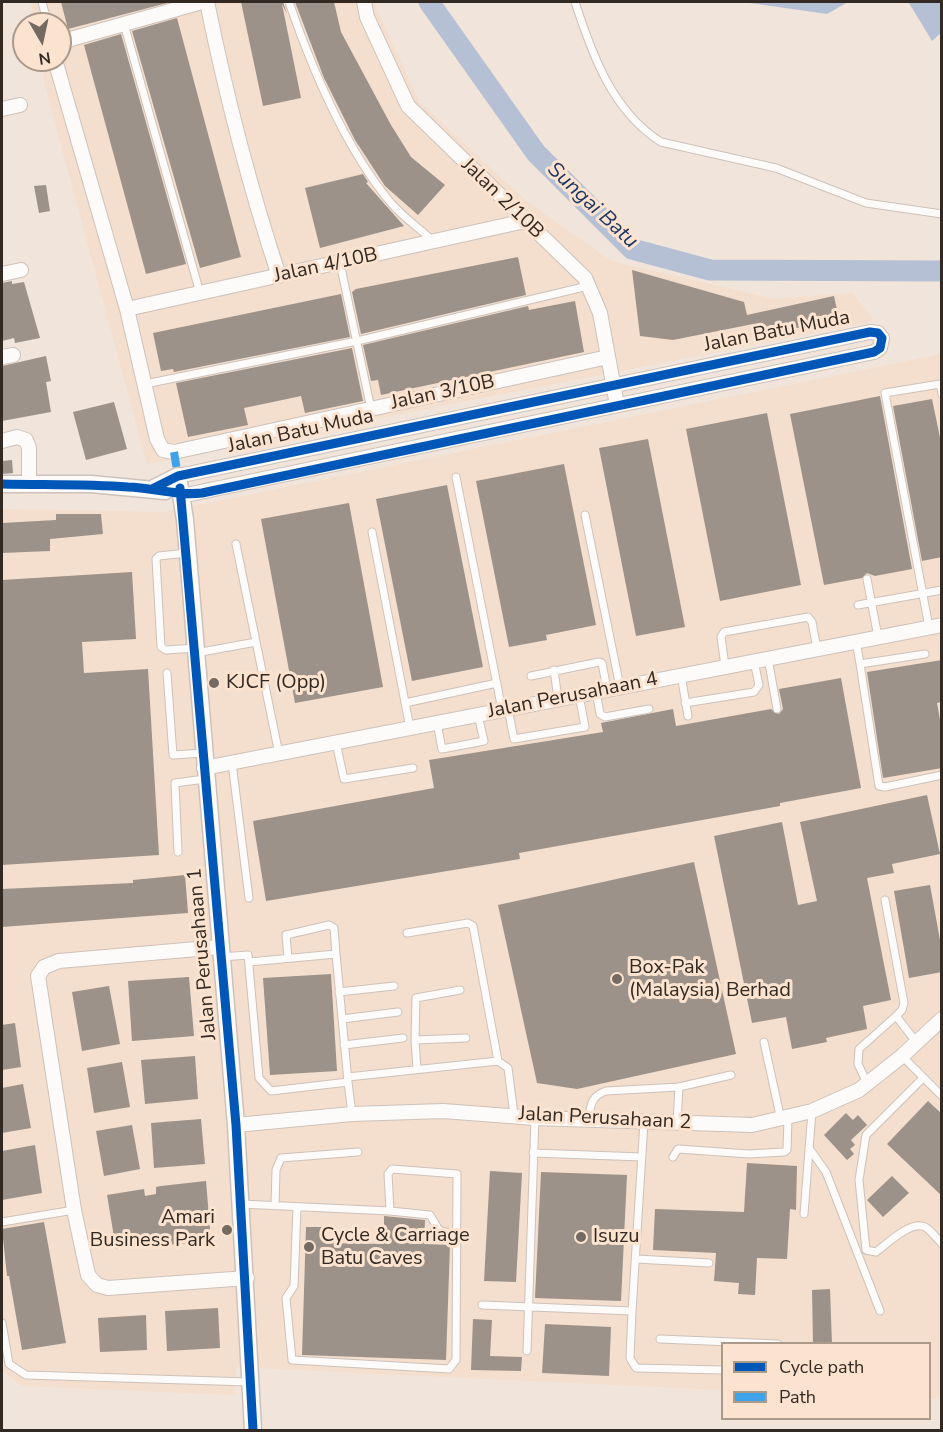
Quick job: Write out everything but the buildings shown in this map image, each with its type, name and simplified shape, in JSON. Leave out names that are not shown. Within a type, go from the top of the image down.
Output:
[{"type":"street","points":[[72,38],[205,2],[251,191],[279,276]]},
{"type":"street","name":"Jalan 2/10B","points":[[364,2],[367,17],[408,106],[585,278],[600,313],[616,405]]},
{"type":"street","points":[[58,72],[127,309],[146,384]]},
{"type":"street","points":[[2,109],[20,105]]},
{"type":"street","name":"Jalan 4/10B","points":[[127,309],[525,221]]},
{"type":"street","points":[[2,274],[21,270]]},
{"type":"street","name":"Jalan Batu Muda","points":[[178,476],[612,383],[870,332],[878,333],[882,338],[880,348],[874,352],[181,496]]},
{"type":"street","name":"Jalan 3/10B","points":[[146,384],[159,446],[163,450],[174,452],[608,357]]},
{"type":"street","points":[[2,441],[17,437],[26,440],[29,448],[29,484]]},
{"type":"street","points":[[154,488],[178,476]]},
{"type":"street","name":"Jalan Perusahaan 1","points":[[178,476],[188,553],[204,767],[236,1125],[247,1278],[253,1431]]},
{"type":"street","points":[[2,484],[91,484],[154,488],[181,496]]},
{"type":"street","name":"Jalan Perusahaan 4","points":[[204,767],[935,626]]},
{"type":"street","points":[[220,952],[59,961],[44,967],[38,976],[74,1210],[88,1275],[97,1285],[108,1288],[247,1278]]},
{"type":"street","name":"Jalan Perusahaan 2","points":[[236,1125],[352,1114],[443,1111],[534,1118],[752,1125],[812,1111],[867,1083],[902,1056],[942,1019]]},
{"type":"lane","points":[[289,2],[309,60],[363,165],[393,204],[434,242]]},
{"type":"lane","points":[[575,2],[604,78],[628,114],[648,135],[661,142],[776,168],[866,203],[942,214]]},
{"type":"lane","points":[[123,23],[200,293]]},
{"type":"lane","points":[[340,263],[371,409]]},
{"type":"lane","points":[[146,384],[357,341],[590,286]]},
{"type":"lane","points":[[935,626],[923,594],[885,393],[940,384],[942,394]]},
{"type":"lane","points":[[456,477],[497,683],[514,739],[585,727],[579,694]]},
{"type":"lane","points":[[585,515],[608,689],[600,714],[606,717],[649,709]]},
{"type":"lane","points":[[372,532],[410,728]]},
{"type":"lane","points":[[236,544],[279,754]]},
{"type":"lane","points":[[188,553],[159,556],[156,559],[161,646],[166,650],[196,651],[256,642]]},
{"type":"lane","points":[[867,579],[878,637]]},
{"type":"lane","points":[[858,605],[942,590]]},
{"type":"lane","points":[[725,666],[721,637],[724,632],[808,617],[812,622],[817,649]]},
{"type":"lane","points":[[856,641],[879,786],[885,787],[942,775]]},
{"type":"lane","points":[[860,664],[925,654]]},
{"type":"lane","points":[[685,703],[754,692],[759,685],[761,659]]},
{"type":"lane","points":[[761,659],[777,709]]},
{"type":"lane","points":[[531,676],[599,662],[602,663],[608,689]]},
{"type":"lane","points":[[554,670],[558,699]]},
{"type":"lane","points":[[167,673],[173,755],[204,767]]},
{"type":"lane","points":[[681,675],[688,716]]},
{"type":"lane","points":[[405,703],[497,683]]},
{"type":"lane","points":[[436,723],[442,748],[484,741],[478,714]]},
{"type":"lane","points":[[336,743],[344,779],[413,768]]},
{"type":"lane","points":[[232,763],[249,898]]},
{"type":"lane","points":[[178,852],[175,783],[204,767]]},
{"type":"lane","points":[[867,1083],[858,1064],[859,1049],[902,1010],[904,1003],[885,900]]},
{"type":"lane","points":[[407,933],[468,923],[473,926],[498,1061]]},
{"type":"lane","points":[[288,958],[286,935],[329,925],[334,928],[352,1114]]},
{"type":"lane","points":[[220,952],[249,955],[259,1078],[271,1091],[417,1069],[498,1061],[508,1068],[514,1115]]},
{"type":"lane","points":[[249,962],[336,954]]},
{"type":"lane","points":[[339,992],[394,986]]},
{"type":"lane","points":[[417,1069],[416,998],[460,990]]},
{"type":"lane","points":[[342,1019],[398,1012]]},
{"type":"lane","points":[[896,1016],[917,1043]]},
{"type":"lane","points":[[344,1045],[403,1038]]},
{"type":"lane","points":[[415,1040],[466,1038]]},
{"type":"lane","points":[[673,1157],[678,1149],[749,1154],[787,1150],[785,1119],[764,1042]]},
{"type":"lane","points":[[902,1056],[942,1096]]},
{"type":"lane","points":[[588,1120],[592,1101],[597,1094],[606,1091],[678,1087],[732,1075]]},
{"type":"lane","points":[[923,1078],[866,1135],[859,1180],[866,1250],[876,1252],[912,1227],[920,1225],[927,1227],[942,1244]]},
{"type":"lane","points":[[676,1122],[678,1087]]},
{"type":"lane","points":[[804,1214],[812,1111]]},
{"type":"lane","points":[[527,1351],[534,1118]]},
{"type":"lane","points":[[644,1122],[630,1358],[636,1368],[721,1370]]},
{"type":"lane","points":[[809,1148],[826,1172],[880,1311]]},
{"type":"lane","points":[[275,1206],[276,1170],[281,1158],[358,1152]]},
{"type":"lane","points":[[533,1153],[642,1156]]},
{"type":"lane","points":[[297,1207],[294,1286],[286,1298],[290,1354],[294,1362],[449,1369],[453,1367],[456,1360],[458,1173],[392,1169],[388,1174],[390,1211]]},
{"type":"lane","points":[[242,1204],[430,1215],[439,1230],[459,1236]]},
{"type":"lane","points":[[2,1222],[74,1210]]},
{"type":"lane","points":[[636,1259],[709,1263]]},
{"type":"lane","points":[[482,1305],[632,1311]]},
{"type":"lane","points":[[2,1323],[9,1364],[26,1375],[252,1382]]},
{"type":"lane","points":[[660,1338],[739,1342]]},
{"type":"shaded area","points":[[31,2],[374,2],[419,102],[525,200],[611,261],[774,299],[853,293],[874,321],[147,464],[45,86],[43,72],[72,72],[72,12],[32,12]]},
{"type":"shaded area","points":[[941,354],[941,1399],[931,1399],[931,1342],[721,1342],[721,1390],[236,1367],[235,1395],[23,1386],[2,1371],[2,509],[164,512]]},
{"type":"water","points":[[743,2],[848,2],[827,14]]},
{"type":"water","points":[[941,2],[941,33],[932,41],[909,3]]},
{"type":"waterway","name":"Sungai Batu","points":[[429,2],[536,153],[632,249],[710,270],[942,271]]},
{"type":"marked path","points":[[174,452],[178,476]]},
{"type":"cycle path","points":[[2,484],[112,486],[202,493],[874,352],[880,348],[882,338],[878,333],[870,332],[178,476],[154,488]]},
{"type":"cycle path","points":[[180,488],[236,1125],[253,1430]]},
{"type":"place","name":"KJCF (Opp)","points":[[214,683]]},
{"type":"place","name":"Box-Pak (Malaysia) Berhad","points":[[617,979]]},
{"type":"place","name":"Amari Business Park","points":[[227,1230]]},
{"type":"place","name":"Isuzu","points":[[581,1237]]},
{"type":"place","name":"Cycle & Carriage Batu Caves","points":[[309,1247]]}]
